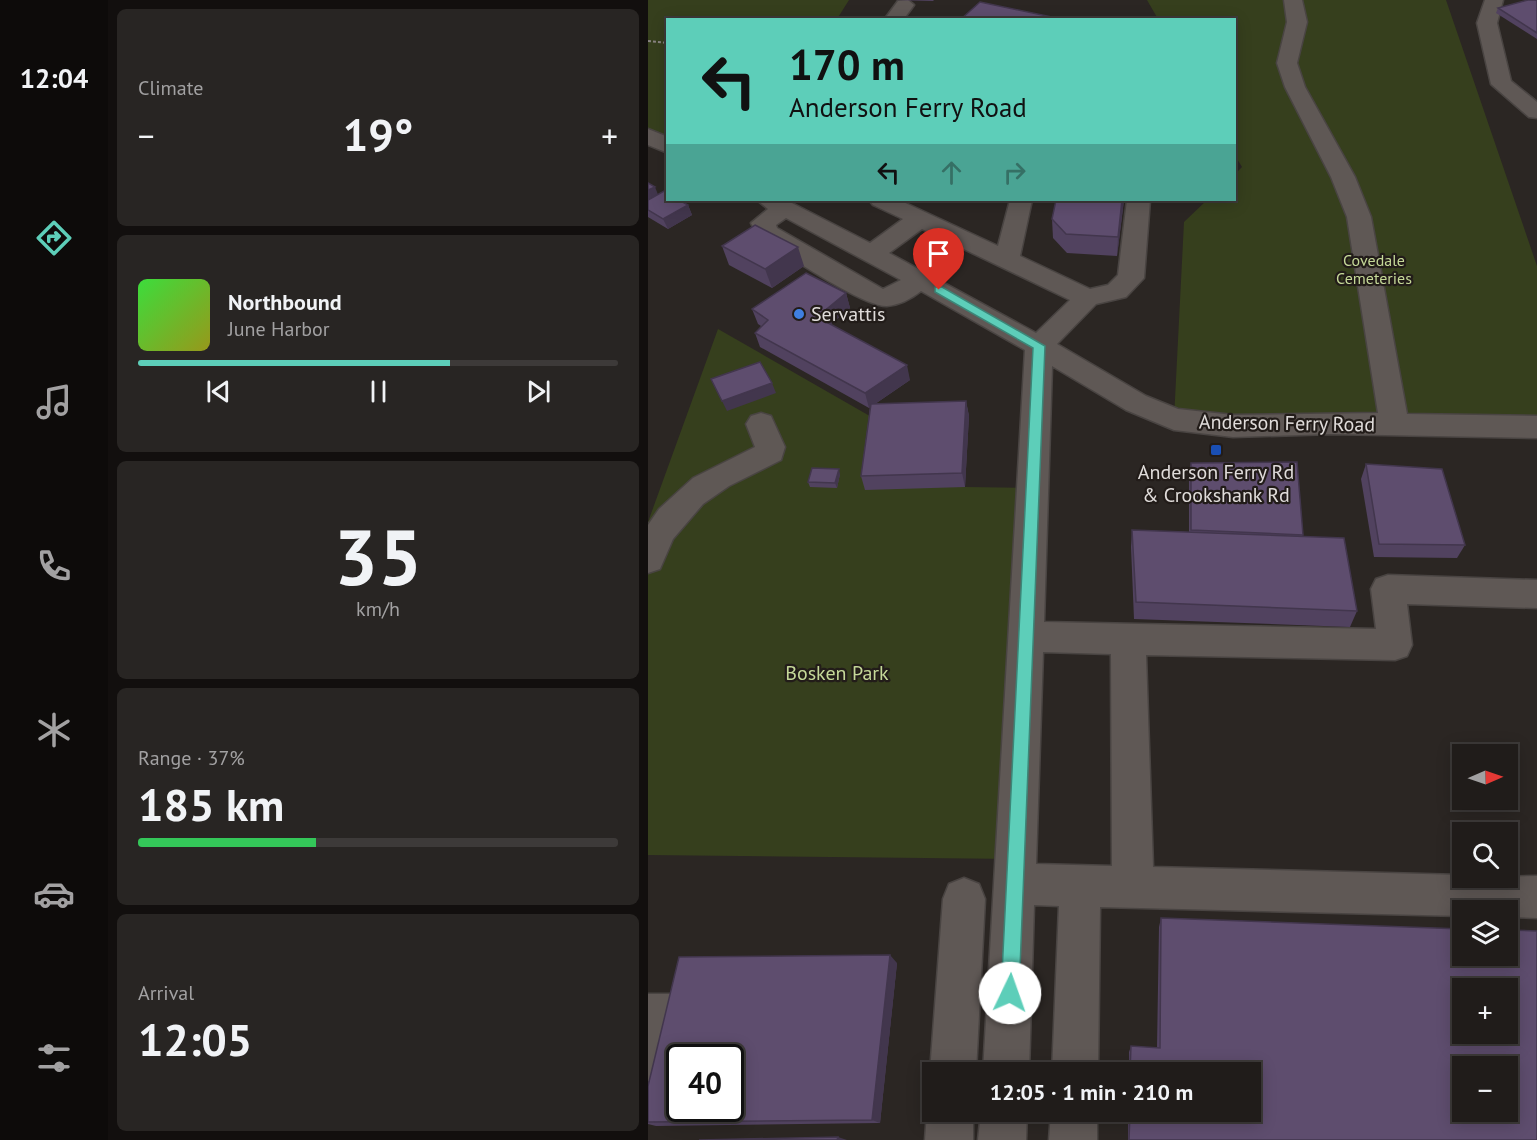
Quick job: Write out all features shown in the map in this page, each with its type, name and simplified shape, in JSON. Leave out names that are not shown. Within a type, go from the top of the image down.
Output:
[{"type":"street","points":[[1494,0],[1487,22],[1501,84],[1537,112]]},
{"type":"street","points":[[1289,5],[1297,22],[1287,63],[1295,87],[1342,177],[1359,217],[1394,424]]},
{"type":"street","points":[[648,136],[666,145]]},
{"type":"street","points":[[883,201],[1087,297]]},
{"type":"street","points":[[1007,260],[1021,201]]},
{"type":"street","points":[[1006,1062],[1039,346],[1087,297],[1116,291],[1131,278],[1139,201]]},
{"type":"street","points":[[777,204],[764,228],[880,298],[894,296],[919,279]]},
{"type":"street","name":"Anderson Ferry Road","points":[[777,204],[919,279],[1136,403],[1174,419],[1233,426],[1394,424],[1537,427]]},
{"type":"street","points":[[826,267],[864,250],[919,219]]},
{"type":"street","points":[[648,560],[657,537],[683,502],[699,489],[723,475],[770,452],[761,424]]},
{"type":"street","points":[[1026,638],[1395,645],[1388,589],[1537,594]]},
{"type":"street","points":[[1128,639],[1133,886]]},
{"type":"street","points":[[1015,884],[1537,897]]},
{"type":"street","points":[[1075,1062],[1080,885]]},
{"type":"street","points":[[954,1062],[964,899]]},
{"type":"street","points":[[949,1140],[950,1122]]},
{"type":"street","points":[[1002,1140],[1003,1122]]},
{"type":"street","points":[[1073,1140],[1074,1122]]},
{"type":"path","points":[[648,41],[666,43]]},
{"type":"green space","points":[[648,0],[849,0],[838,18],[666,18],[666,145],[648,136]]},
{"type":"green space","name":"Covedale Cemeteries","points":[[1147,0],[1446,0],[1537,266],[1537,427],[1174,419],[1184,222],[1206,201],[1236,201],[1236,173],[1242,167],[1236,157],[1236,18],[1157,18]]},
{"type":"green space","name":"Bosken Park","points":[[718,329],[875,419],[965,487],[1034,488],[1016,859],[648,855],[648,522]]},
{"type":"building","points":[[1528,0],[1537,0],[1537,33],[1498,8]]},
{"type":"building","points":[[980,2],[1056,18],[962,18]]},
{"type":"building","points":[[648,183],[655,187],[648,190]]},
{"type":"building","points":[[664,191],[666,201],[681,201],[688,205],[663,219],[648,210],[648,200]]},
{"type":"building","points":[[1056,201],[1122,201],[1118,237],[1066,234],[1052,219]]},
{"type":"building","points":[[755,225],[798,247],[765,269],[722,246]]},
{"type":"building","points":[[806,273],[846,293],[817,317],[907,365],[865,393],[755,333],[768,320],[752,309]]},
{"type":"building","points":[[760,362],[772,383],[722,401],[711,379]]},
{"type":"building","points":[[966,401],[962,473],[861,476],[871,404]]},
{"type":"building","points":[[1297,462],[1303,535],[1191,530],[1191,463]]},
{"type":"building","points":[[1366,464],[1442,469],[1465,545],[1379,544]]},
{"type":"building","points":[[812,468],[839,469],[835,483],[808,482]]},
{"type":"building","points":[[1132,530],[1344,538],[1357,611],[1136,602]]},
{"type":"building","points":[[1161,918],[1452,929],[1452,966],[1518,966],[1518,930],[1537,931],[1537,1140],[1129,1140],[1130,1122],[1261,1122],[1261,1062],[1130,1062],[1131,1046],[1160,1048]]},
{"type":"building","points":[[890,955],[872,1120],[744,1121],[744,1044],[666,1044],[666,1122],[648,1122],[648,1086],[679,957]]},
{"type":"building","points":[[838,1137],[837,1140],[699,1140]]},
{"type":"place","name":"Servattis","points":[[799,314]]},
{"type":"place","name":"Anderson Ferry Rd & Crookshank Rd","points":[[1216,450]]},
{"type":"route","points":[[939,290],[1039,346],[1010,993]]}]
